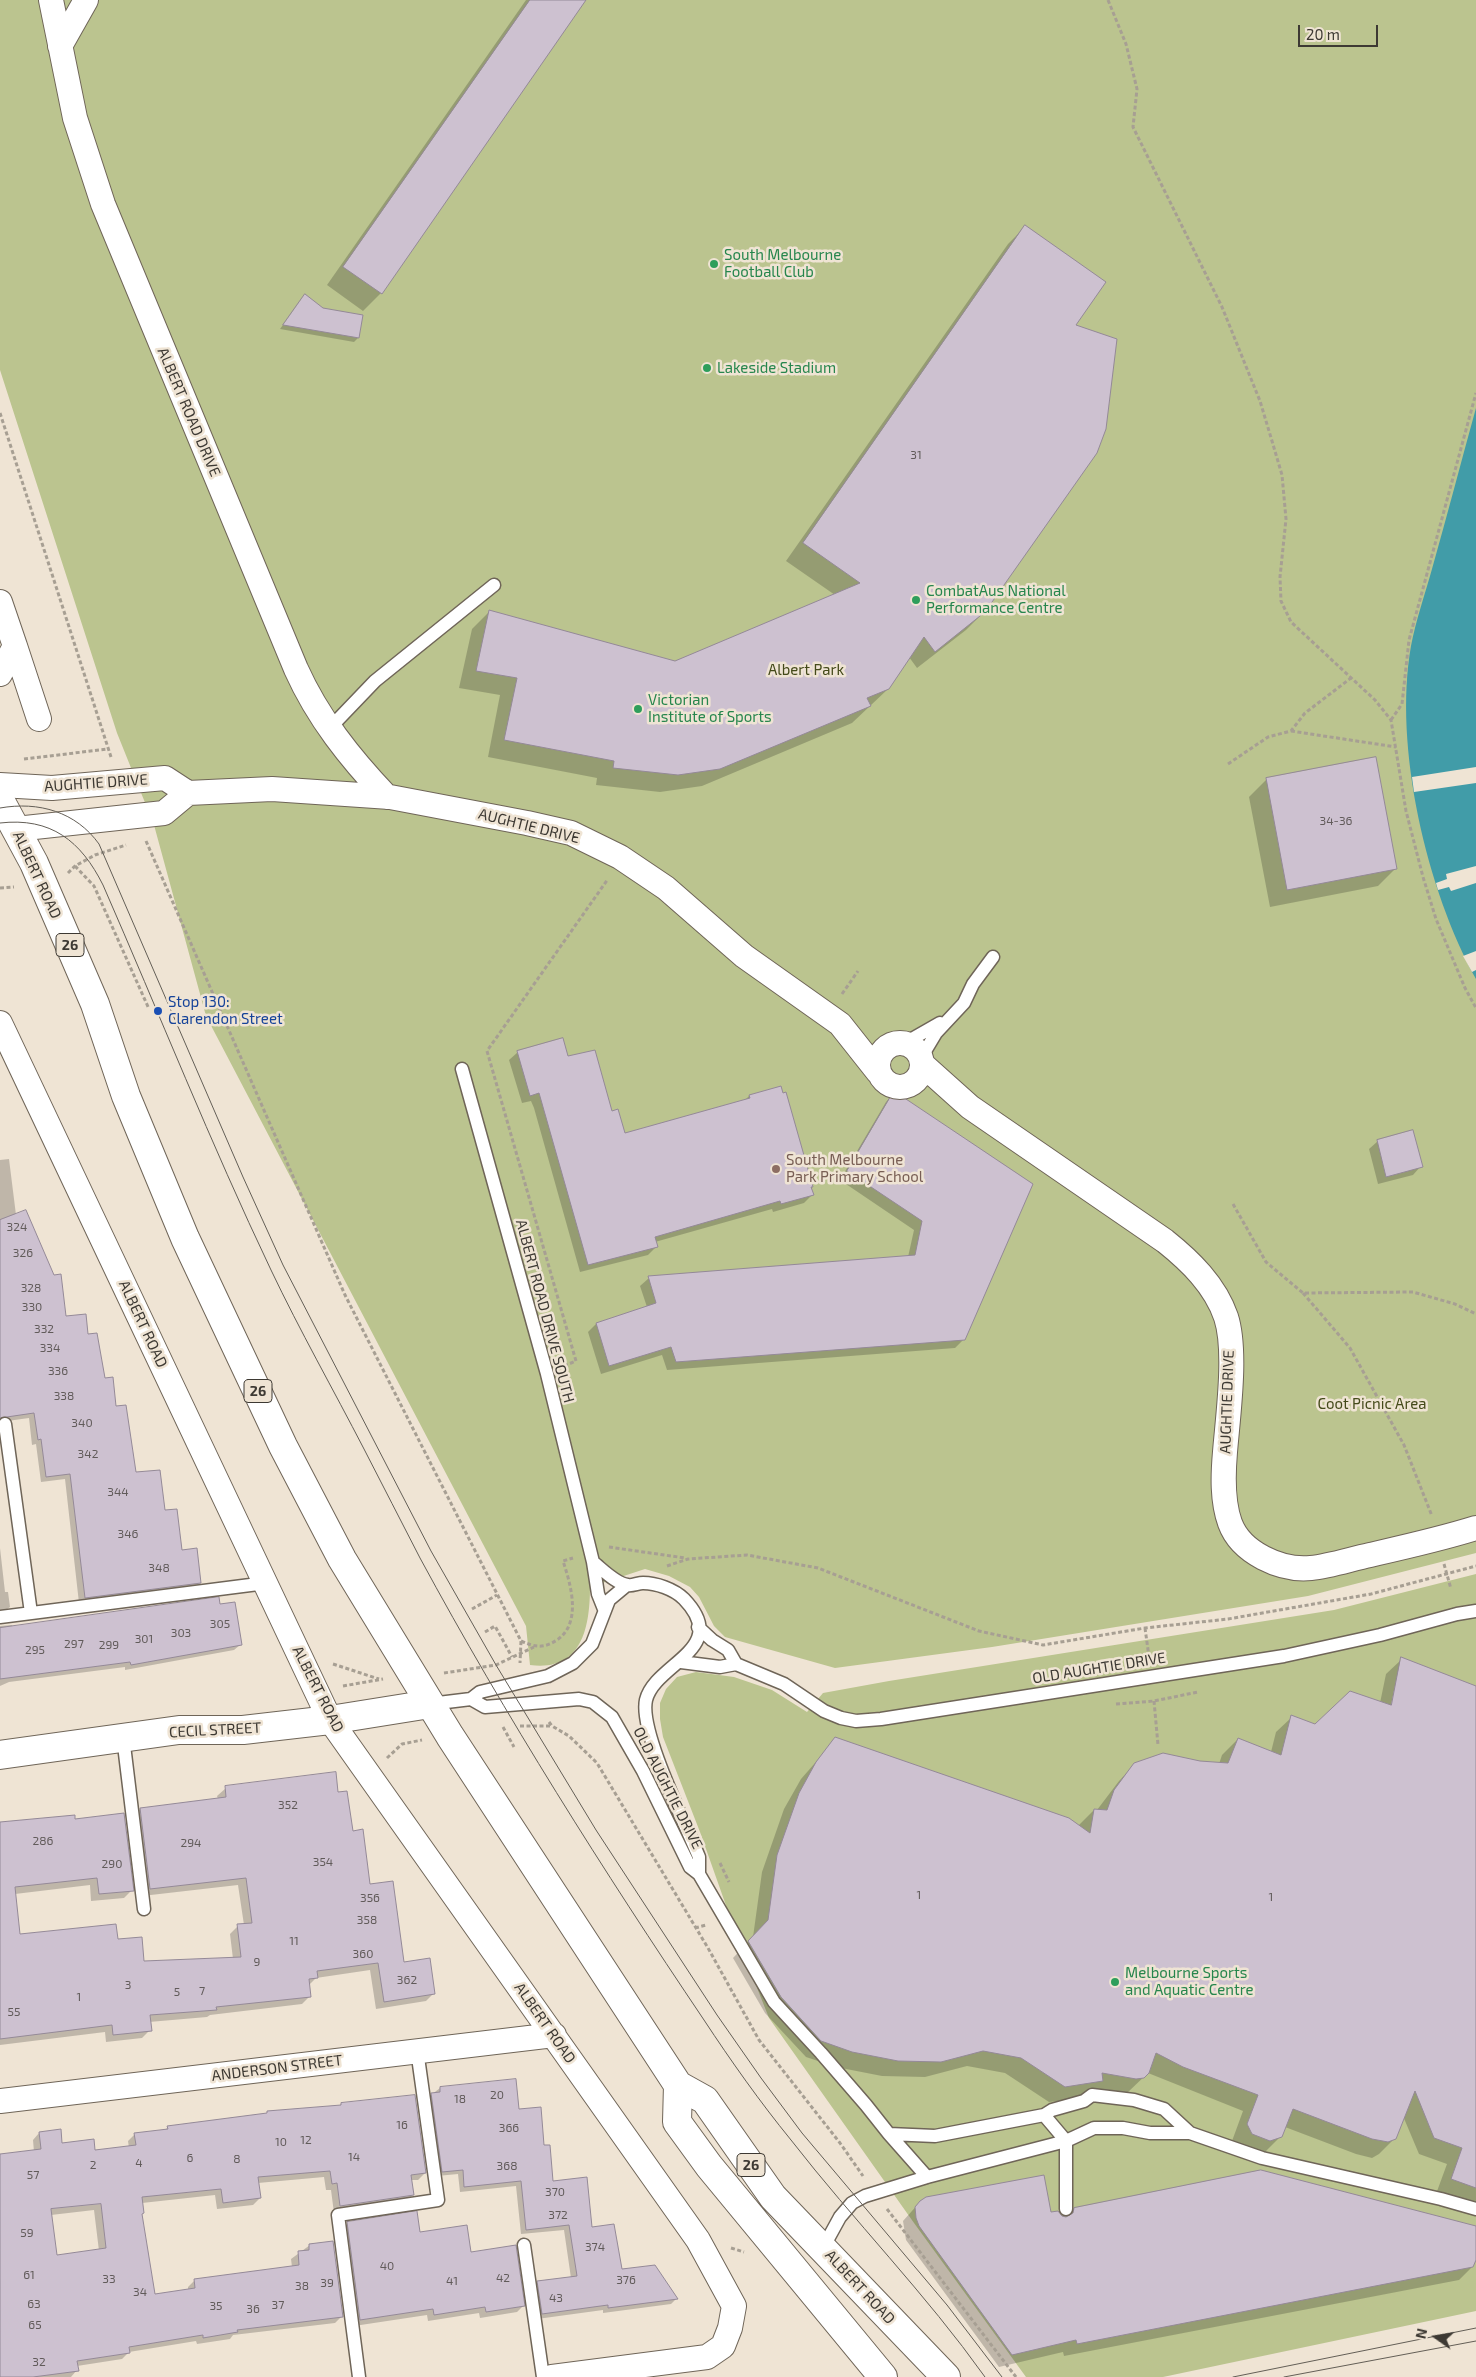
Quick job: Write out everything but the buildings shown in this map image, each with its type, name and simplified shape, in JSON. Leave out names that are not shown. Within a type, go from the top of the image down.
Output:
[{"type":"main road","name":"ALBERT ROAD","points":[[0,800],[8,830],[40,878],[95,1004],[126,1096],[189,1247],[283,1446],[342,1558],[430,1704],[678,2086],[704,2100],[773,2196],[946,2377]]},
{"type":"main road","name":"CECIL STREET","points":[[0,1755],[179,1730],[243,1730],[330,1720],[430,1704]]},
{"type":"main road","name":"26","points":[[678,2086],[677,2122],[709,2166],[883,2377]]},
{"type":"street","name":"ALBERT ROAD DRIVE","points":[[51,0],[75,118],[103,204],[296,669],[312,702],[329,729],[363,772],[387,797]]},
{"type":"street","points":[[60,46],[86,0]]},
{"type":"street","points":[[0,602],[39,719]]},
{"type":"street","points":[[0,674],[15,646]]},
{"type":"street","name":"AUGHTIE DRIVE","points":[[0,786],[52,788],[165,778],[188,793],[272,789],[387,797],[562,831],[620,857],[666,888],[744,956],[840,1024],[910,1052],[970,1108],[1166,1241],[1191,1262],[1206,1281],[1226,1317],[1231,1354],[1224,1484],[1226,1508],[1231,1525],[1241,1540],[1255,1552],[1285,1566],[1311,1568],[1438,1540],[1476,1528]]},
{"type":"street","points":[[8,830],[164,813],[188,793]]},
{"type":"street","name":"ALBERT ROAD","points":[[0,1023],[330,1720],[698,2240],[734,2306],[724,2346],[707,2357],[552,2377]]},
{"type":"street","name":"AUGHTIE DRIVE","points":[[840,1024],[878,1072]]},
{"type":"street","points":[[910,1052],[918,1078],[910,1085],[901,1088],[885,1082],[878,1072],[880,1055],[910,1052]]},
{"type":"street","name":"AUGHTIE DRIVE","points":[[901,1088],[921,1089],[970,1108]]},
{"type":"street","name":"ANDERSON STREET","points":[[0,2101],[554,2035]]},
{"type":"lane","points":[[329,729],[375,682],[494,585]]},
{"type":"lane","points":[[910,1052],[936,1033],[964,1003],[974,984],[993,957]]},
{"type":"lane","points":[[910,1052],[953,1015]]},
{"type":"lane","name":"ALBERT ROAD DRIVE SOUTH","points":[[462,1069],[547,1374],[593,1562],[598,1594],[604,1609]]},
{"type":"lane","points":[[6,1424],[31,1613]]},
{"type":"lane","points":[[593,1562],[610,1576],[627,1586],[644,1583],[672,1590],[683,1598],[692,1609],[698,1627]]},
{"type":"lane","points":[[0,1617],[266,1583]]},
{"type":"lane","name":"OLD AUGHTIE DRIVE","points":[[430,1704],[471,1699],[480,1692],[548,1676],[573,1663],[592,1644],[609,1600],[627,1586]]},
{"type":"lane","name":"OLD AUGHTIE DRIVE","points":[[681,1662],[720,1667],[736,1664],[784,1684],[824,1711],[841,1718],[856,1721],[881,1719],[1284,1656],[1380,1635],[1457,1614],[1476,1612]]},
{"type":"lane","name":"OLD AUGHTIE DRIVE","points":[[698,1627],[697,1639],[692,1651],[681,1662],[661,1676],[653,1685],[646,1699],[644,1712],[651,1741],[699,1857],[699,1874]]},
{"type":"lane","name":"OLD AUGHTIE DRIVE","points":[[698,1627],[712,1640],[728,1650],[736,1664]]},
{"type":"lane","name":"OLD AUGHTIE DRIVE","points":[[471,1699],[485,1707],[579,1699],[593,1702],[612,1717],[643,1771],[690,1867],[699,1874]]},
{"type":"lane","points":[[123,1738],[144,1908]]},
{"type":"lane","points":[[699,1874],[774,2002],[866,2104],[888,2134],[927,2176]]},
{"type":"lane","points":[[359,2377],[338,2215],[438,2200],[418,2050]]},
{"type":"lane","points":[[888,2134],[935,2136],[1044,2114],[1084,2101],[1092,2096],[1134,2100],[1164,2109],[1190,2133]]},
{"type":"lane","points":[[1044,2114],[1066,2141],[1066,2209]]},
{"type":"lane","points":[[823,2248],[847,2208],[874,2192],[927,2176],[1066,2141],[1094,2128],[1123,2128],[1150,2132],[1190,2133],[1262,2158],[1441,2199],[1476,2209]]},
{"type":"lane","points":[[524,2245],[543,2377]]},
{"type":"path","points":[[1108,0],[1126,44],[1137,89],[1133,128],[1222,307],[1260,401],[1282,475],[1286,519],[1280,577],[1280,601],[1291,622],[1375,700],[1391,720],[1406,811],[1436,919],[1465,988],[1476,1008]]},
{"type":"path","points":[[1391,720],[1402,704],[1409,640],[1476,393]]},
{"type":"path","points":[[0,413],[119,782]]},
{"type":"path","points":[[1291,731],[1305,713],[1351,678]]},
{"type":"path","points":[[1228,764],[1268,738],[1291,731],[1396,747]]},
{"type":"path","points":[[21,761],[28,758],[108,749]]},
{"type":"path","points":[[135,817],[345,1295],[521,1641],[522,1653],[519,1668],[526,1681]]},
{"type":"path","points":[[138,842],[145,840]]},
{"type":"path","points":[[0,888],[17,886],[50,874],[70,874],[75,866],[95,855],[131,844]]},
{"type":"path","points":[[547,1374],[576,1361],[487,1051],[604,887],[620,857]]},
{"type":"path","points":[[75,866],[94,886],[149,1009]]},
{"type":"path","points":[[1233,1204],[1266,1262],[1303,1293],[1350,1348],[1404,1445],[1434,1519]]},
{"type":"path","points":[[1303,1293],[1413,1292],[1455,1304],[1476,1314]]},
{"type":"path","points":[[644,1583],[678,1561],[747,1555],[818,1568],[980,1631],[1043,1645],[1145,1628],[1228,1619],[1371,1594],[1476,1566]]},
{"type":"path","points":[[1443,1561],[1451,1589]]},
{"type":"path","points":[[472,1609],[497,1595]]},
{"type":"path","points":[[485,1632],[495,1626],[512,1658],[534,1647]]},
{"type":"path","points":[[1145,1628],[1150,1662]]},
{"type":"path","points":[[299,1654],[380,1680]]},
{"type":"path","points":[[1154,1696],[1158,1745]]},
{"type":"path","points":[[538,1703],[552,1726],[569,1736],[597,1763],[708,1948],[759,2040],[840,2143],[874,2192],[1016,2377]]},
{"type":"path","points":[[503,1727],[514,1747]]},
{"type":"green space","name":"Albert Park","points":[[0,0],[1476,0],[1476,1553],[1308,1596],[992,1647],[835,1668],[725,1637],[714,1626],[699,1597],[690,1587],[669,1576],[645,1569],[590,1587],[588,1617],[580,1644],[572,1654],[561,1661],[548,1665],[530,1665],[526,1626],[206,1016],[154,825],[117,733],[0,370]]},
{"type":"green space","name":"Melbourne Sports and Aquatic Centre","points":[[1476,1574],[1476,2311],[1163,2377],[1026,2377],[769,2018],[663,1737],[660,1703],[666,1689],[677,1677],[696,1672],[734,1677],[772,1690],[807,1712],[823,1693],[1334,1610]]},
{"type":"water","points":[[1476,408],[1476,979],[1458,943],[1443,904],[1429,861],[1418,817],[1407,728],[1407,686],[1415,627]]},
{"type":"pier","points":[[1476,767],[1476,783],[1414,792],[1412,777]]},
{"type":"pier","points":[[1476,866],[1476,883],[1451,891],[1449,887],[1438,890],[1436,883],[1447,879],[1446,874]]},
{"type":"pier","points":[[1476,951],[1476,970],[1472,972],[1463,956]]},
{"type":"tram line","points":[[0,808],[29,806],[56,811],[79,824],[99,844],[283,1265],[431,1551],[496,1665],[596,1830],[717,2015],[761,2078],[802,2133],[947,2305],[1002,2377]]},
{"type":"tram line","points":[[0,823],[18,822],[49,828],[74,844],[94,869],[103,885],[227,1175],[282,1293],[420,1558],[486,1676],[592,1850],[666,1964],[746,2081],[779,2126],[939,2316],[985,2377]]},
{"type":"tram line","points":[[1233,2377],[1476,2328]]},
{"type":"tram line","points":[[1284,2377],[1476,2341]]},
{"type":"place","name":"South Melbourne Football Club","points":[[714,264]]},
{"type":"place","name":"Lakeside Stadium","points":[[707,368]]},
{"type":"place","name":"CombatAus National Performance Centre","points":[[916,600]]},
{"type":"place","name":"Victorian Institute of Sports","points":[[638,709]]},
{"type":"place","name":"Stop 130: Clarendon Street","points":[[158,1011]]},
{"type":"place","name":"South Melbourne Park Primary School","points":[[776,1169]]},
{"type":"place","name":"Melbourne Sports and Aquatic Centre","points":[[1115,1982]]},
{"type":"park label","name":"Coot Picnic Area","points":[[1372,1404]]}]
